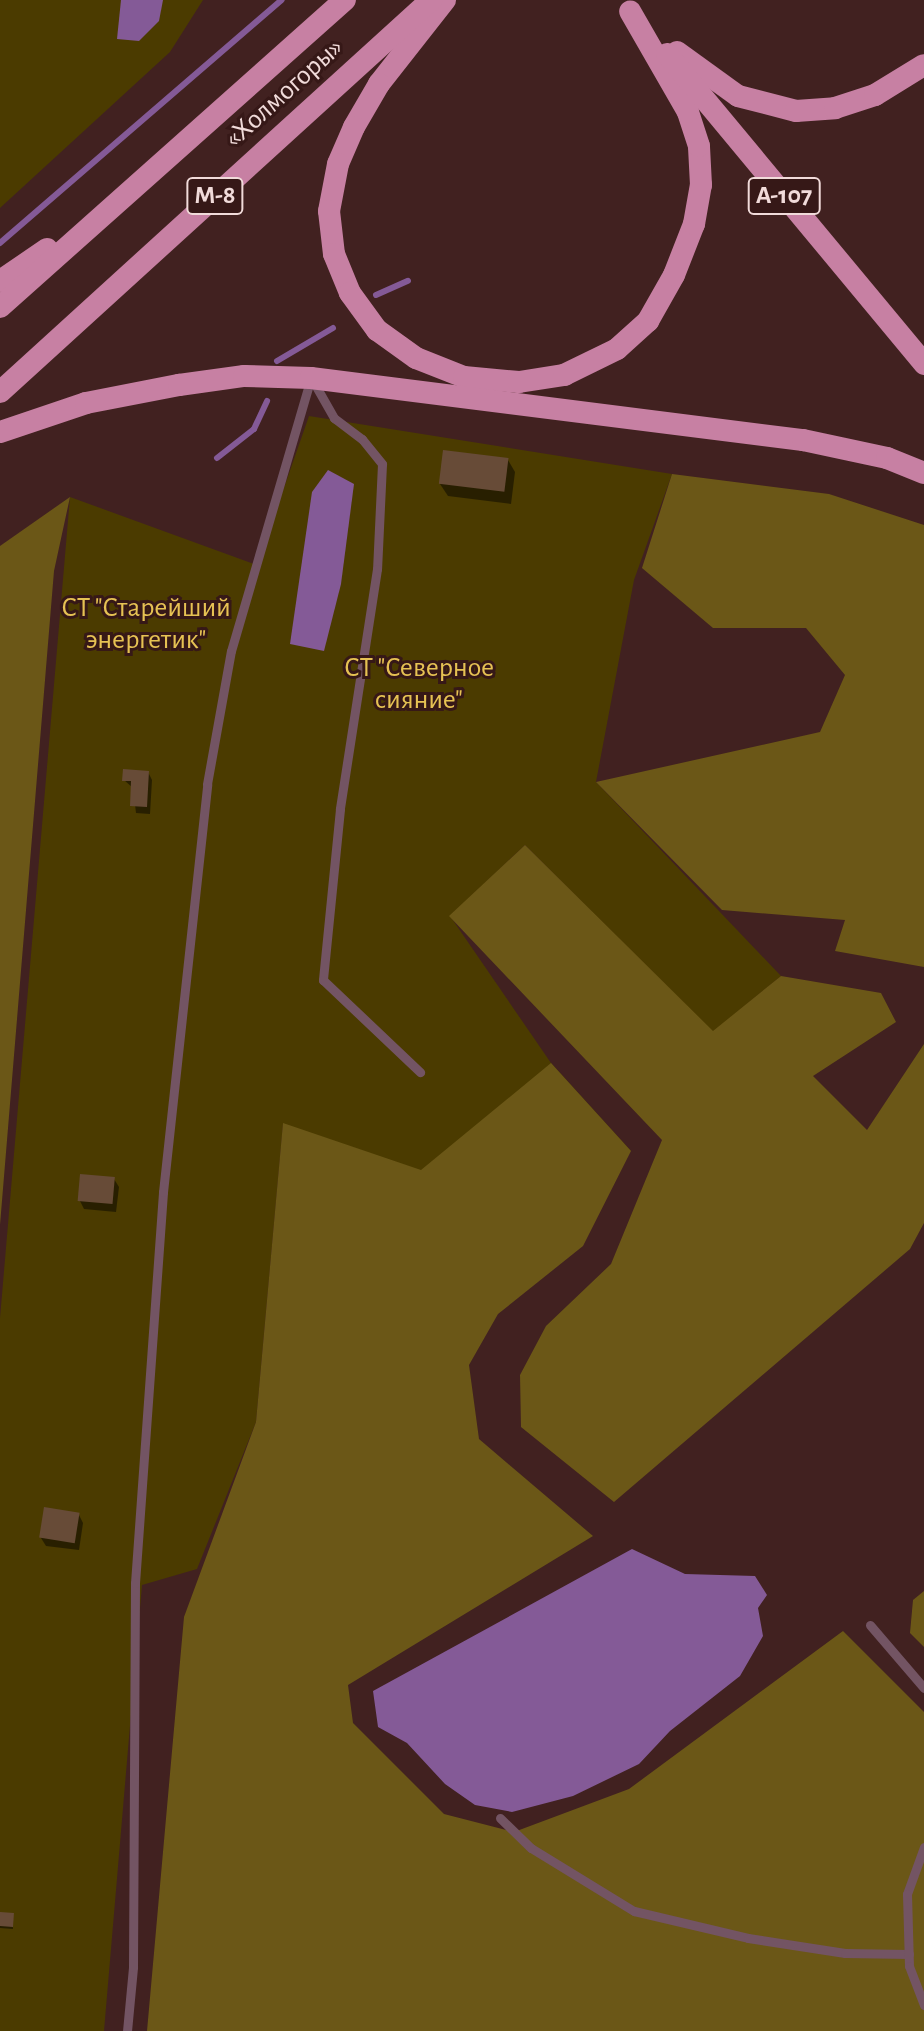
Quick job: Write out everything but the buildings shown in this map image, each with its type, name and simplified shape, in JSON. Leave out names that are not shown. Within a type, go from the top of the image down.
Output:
[{"type":"highway","name":"«Холмогоры»","points":[[0,307],[345,0]]},
{"type":"highway","name":"«Холмогоры»","points":[[0,392],[431,0]]},
{"type":"highway","points":[[445,0],[379,84],[354,127],[338,164],[329,211],[334,254],[350,293],[377,330],[416,358],[464,377],[519,382],[564,375],[617,349],[638,330],[674,275],[694,224],[701,185],[699,146],[688,112],[632,13]]},
{"type":"highway","points":[[632,13],[738,96],[796,111],[835,108],[875,95],[924,65]]},
{"type":"highway","name":"А-107","points":[[632,13],[924,364]]},
{"type":"highway","points":[[0,281],[114,204]]},
{"type":"highway","points":[[0,432],[86,403],[179,385],[244,376],[311,378],[803,440],[887,458],[924,473]]},
{"type":"lane","points":[[311,378],[334,418],[362,439],[382,464],[377,569],[340,809],[323,980],[420,1072]]},
{"type":"lane","points":[[127,2031],[133,1967],[135,1583],[163,1192],[207,784],[231,651],[311,378]]},
{"type":"lane","points":[[870,1625],[924,1688]]},
{"type":"lane","points":[[500,1818],[531,1848],[634,1911],[748,1938],[845,1953],[909,1954]]},
{"type":"lane","points":[[924,1847],[907,1894],[909,1954],[924,2005]]},
{"type":"green space","points":[[0,0],[203,0],[170,52],[0,208]]},
{"type":"green space","points":[[309,416],[672,474],[634,580],[596,782],[781,976],[713,1032],[525,845],[450,916],[551,1063],[631,1151],[421,1171],[283,1124],[256,1422],[197,1569],[142,1585],[104,2031],[0,2031],[0,1318],[70,497],[257,565]]},
{"type":"shaded area","points":[[121,0],[163,0],[159,21],[139,41],[117,39]]},
{"type":"shaded area","points":[[328,470],[354,484],[341,584],[324,651],[290,644],[312,492]]},
{"type":"shaded area","points":[[672,474],[829,494],[924,525],[924,967],[835,951],[845,920],[722,910],[596,782],[820,732],[845,675],[806,628],[713,628],[642,568]]},
{"type":"shaded area","points":[[70,497],[54,571],[0,1225],[0,546]]},
{"type":"shaded area","points":[[525,845],[713,1031],[781,976],[881,993],[896,1022],[813,1076],[867,1130],[924,1044],[924,1223],[910,1249],[614,1502],[521,1427],[520,1375],[546,1326],[611,1264],[662,1140],[449,916]]},
{"type":"shaded area","points":[[551,1063],[631,1151],[583,1246],[498,1314],[469,1365],[479,1439],[593,1536],[348,1685],[353,1723],[444,1814],[514,1832],[629,1789],[843,1631],[924,1712],[924,2031],[147,2031],[184,1617],[256,1422],[283,1123],[421,1170]]},
{"type":"shaded area","points":[[632,1549],[685,1574],[755,1576],[767,1595],[758,1608],[763,1636],[740,1676],[670,1731],[639,1764],[573,1796],[512,1812],[475,1805],[445,1784],[407,1743],[378,1727],[373,1691]]},
{"type":"shaded area","points":[[924,1591],[924,1647],[910,1633],[913,1600]]},
{"type":"waterway","points":[[0,243],[282,0]]},
{"type":"waterway","points":[[376,295],[408,281]]},
{"type":"waterway","points":[[277,361],[333,328]]},
{"type":"waterway","points":[[217,458],[254,429],[267,401]]},
{"type":"park label","name":"СТ \"Старейший энергетик\"","points":[[146,624]]},
{"type":"park label","name":"СТ \"Северное сияние\"","points":[[419,684]]}]
